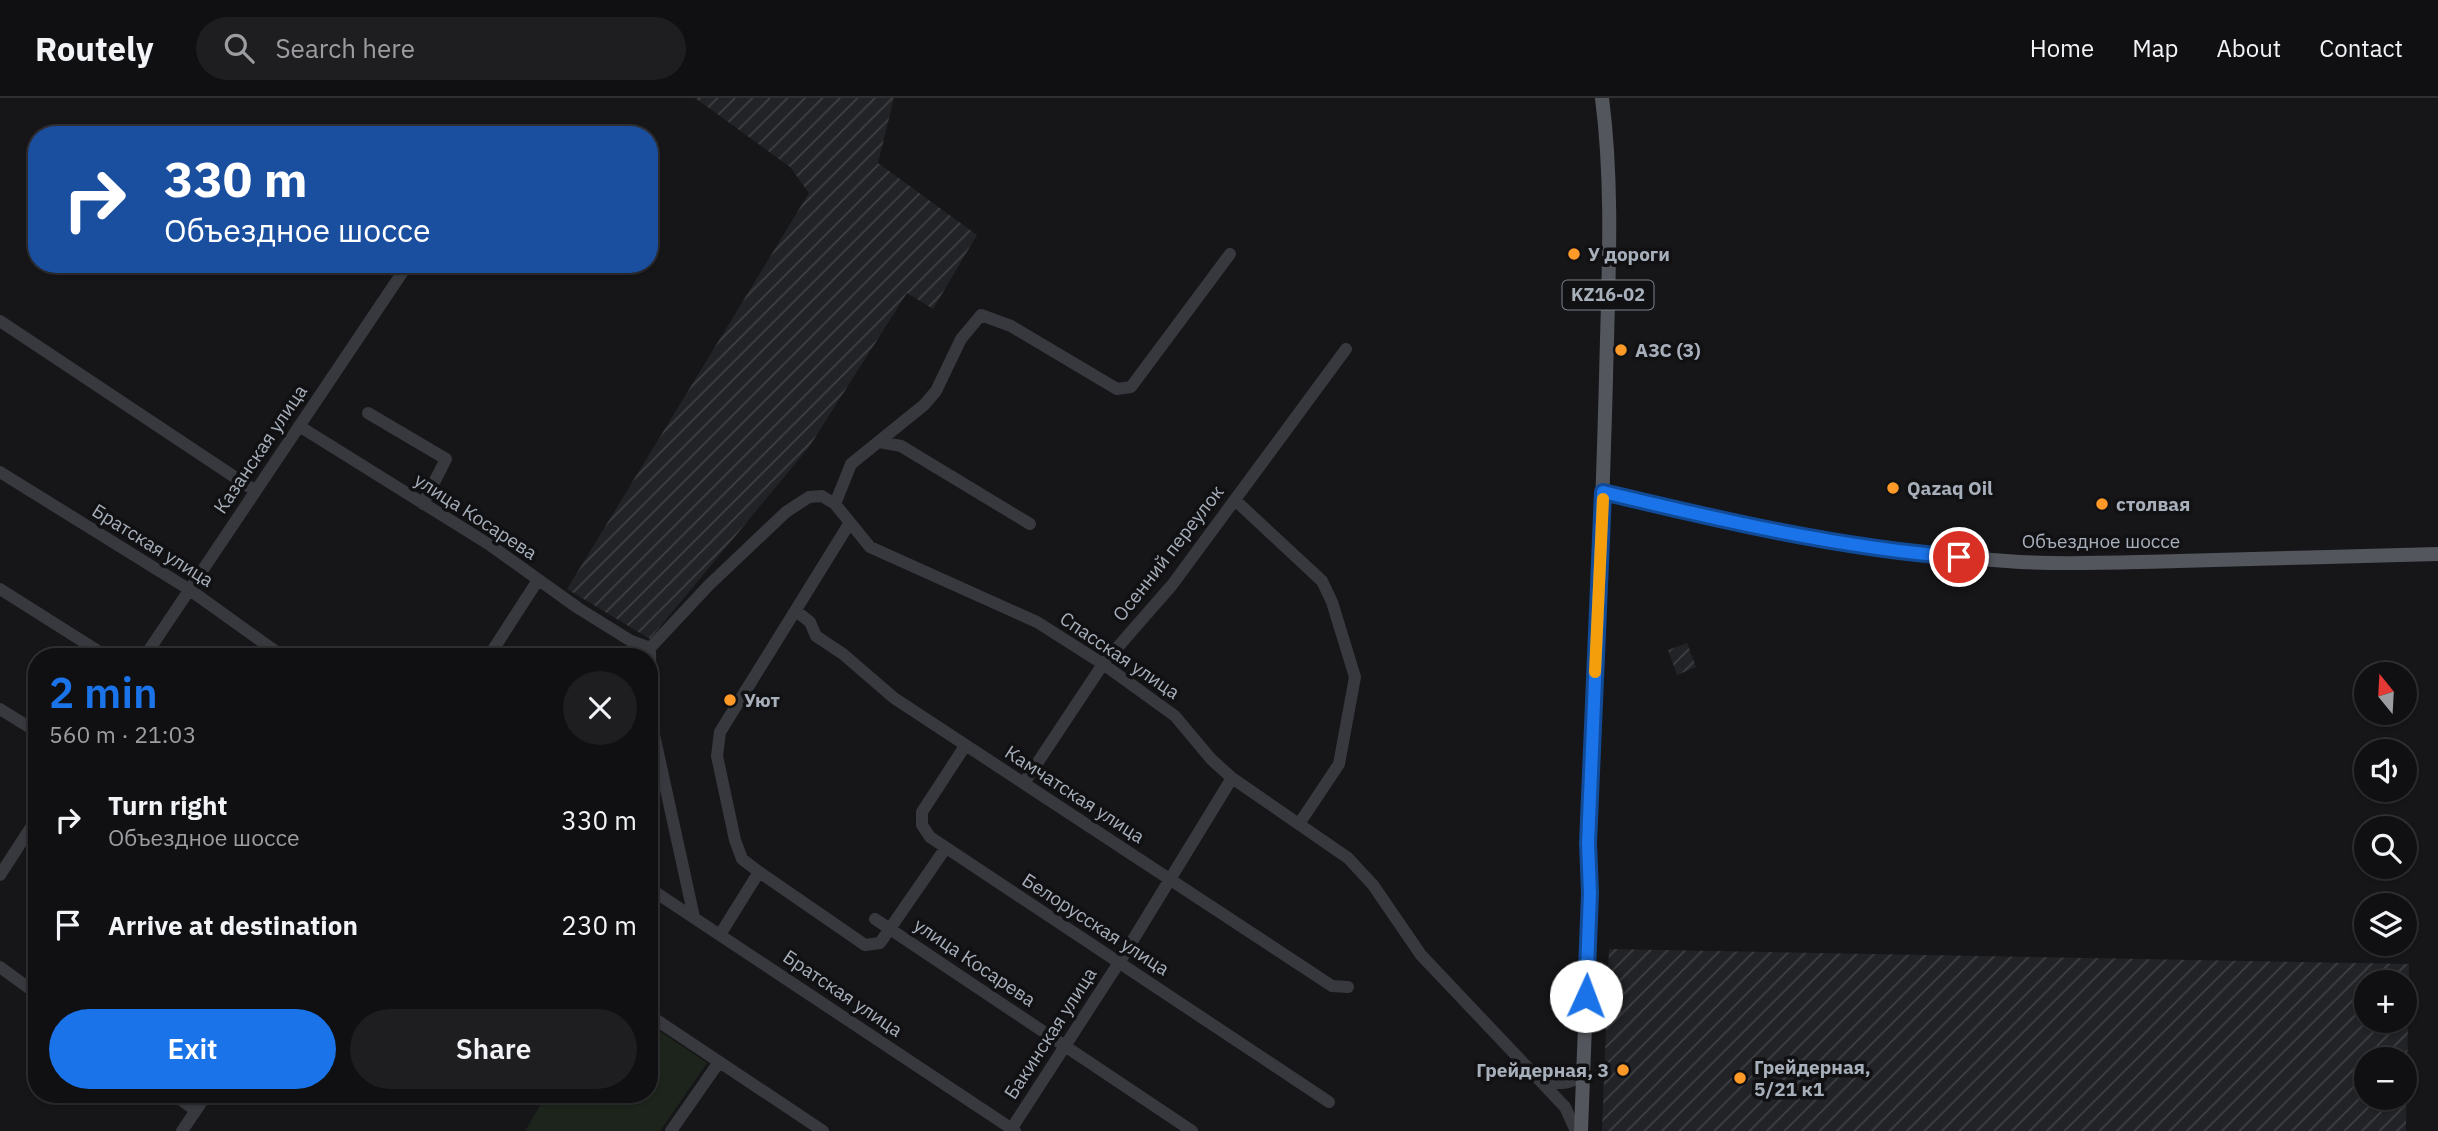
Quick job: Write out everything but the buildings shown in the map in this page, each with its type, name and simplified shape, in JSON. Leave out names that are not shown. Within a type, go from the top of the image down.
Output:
[{"type":"main road","name":"KZ16-02","points":[[1579,1131],[1590,893],[1588,843],[1603,492],[1610,188],[1602,98]]},
{"type":"main road","name":"Объездное шоссе","points":[[1603,492],[1831,541],[2024,562],[2438,554]]},
{"type":"street","points":[[650,648],[709,585],[786,512],[809,497],[822,496],[835,504],[851,464],[925,405],[936,391],[961,339],[981,316],[1011,326],[1117,389],[1131,387],[1230,254]]},
{"type":"street","name":"Казанская улица","points":[[150,648],[402,273]]},
{"type":"street","points":[[0,321],[254,490]]},
{"type":"street","name":"Осенний переулок","points":[[1024,783],[1103,664],[1172,585],[1346,349]]},
{"type":"street","points":[[368,412],[446,459],[423,504]]},
{"type":"street","name":"улица Косарева","points":[[299,426],[521,566],[631,641],[650,648]]},
{"type":"street","points":[[879,442],[901,446],[1030,524]]},
{"type":"street","name":"Братская улица","points":[[0,471],[190,590],[271,648]]},
{"type":"street","points":[[1236,500],[1322,581],[1332,602],[1355,677],[1339,764],[1299,824]]},
{"type":"street","name":"Спасская улица","points":[[835,504],[870,547],[1037,622],[1103,664],[1175,716],[1211,759],[1231,778],[1348,858],[1373,885],[1421,955],[1565,1107],[1579,1131]]},
{"type":"street","points":[[849,524],[720,732],[717,756],[736,840],[743,859],[865,945],[880,943],[945,849]]},
{"type":"street","points":[[494,648],[538,580]]},
{"type":"street","points":[[0,589],[93,648]]},
{"type":"street","name":"Камчатская улица","points":[[796,611],[810,622],[816,636],[843,654],[894,698],[1332,986],[1348,987]]},
{"type":"street","points":[[0,709],[28,726]]},
{"type":"street","name":"Белорусская улица","points":[[965,746],[922,812],[922,825],[930,837],[1329,1102]]},
{"type":"street","points":[[658,749],[694,917]]},
{"type":"street","name":"Бакинская улица","points":[[1012,1130],[1120,961],[1231,778]]},
{"type":"street","points":[[0,875],[28,832]]},
{"type":"street","points":[[721,933],[759,872]]},
{"type":"street","name":"Братская улица","points":[[658,894],[721,933],[1012,1130]]},
{"type":"street","name":"улица Косарева","points":[[876,919],[1192,1131]]},
{"type":"street","points":[[0,967],[28,987]]},
{"type":"street","points":[[658,1021],[823,1131]]},
{"type":"street","points":[[671,1131],[719,1062]]},
{"type":"street","points":[[1536,1076],[1561,1084],[1574,1080],[1583,1073]]},
{"type":"street","points":[[185,1103],[195,1110]]},
{"type":"street","points":[[181,1131],[200,1103]]},
{"type":"shaded area","points":[[695,98],[894,98],[878,163],[977,235],[933,309],[907,293],[809,447],[650,639],[567,589],[809,193],[790,167]]},
{"type":"shaded area","points":[[1687,643],[1696,667],[1677,675],[1668,650]]},
{"type":"shaded area","points":[[1609,949],[2409,964],[2409,970],[2354,970],[2354,1033],[2408,1033],[2408,1047],[2354,1047],[2354,1110],[2406,1110],[2406,1131],[1602,1131]]},
{"type":"shaded area","points":[[658,1030],[707,1063],[660,1131],[525,1131],[542,1103],[658,1103]]},
{"type":"slow traffic","points":[[1595,672],[1603,499]]},
{"type":"place","name":"У дороги","points":[[1574,254]]},
{"type":"place","name":"АЗС (3)","points":[[1621,350]]},
{"type":"place","name":"Qazaq Oil","points":[[1893,488]]},
{"type":"place","name":"столвая","points":[[2102,504]]},
{"type":"place","name":"Уют","points":[[730,700]]},
{"type":"place","name":"Грейдерная, 3","points":[[1623,1070]]},
{"type":"place","name":"Грейдерная, 5/21 к1","points":[[1740,1078]]},
{"type":"route","points":[[1586,996],[1590,893],[1588,843],[1603,492],[1831,541],[1959,557]]}]
